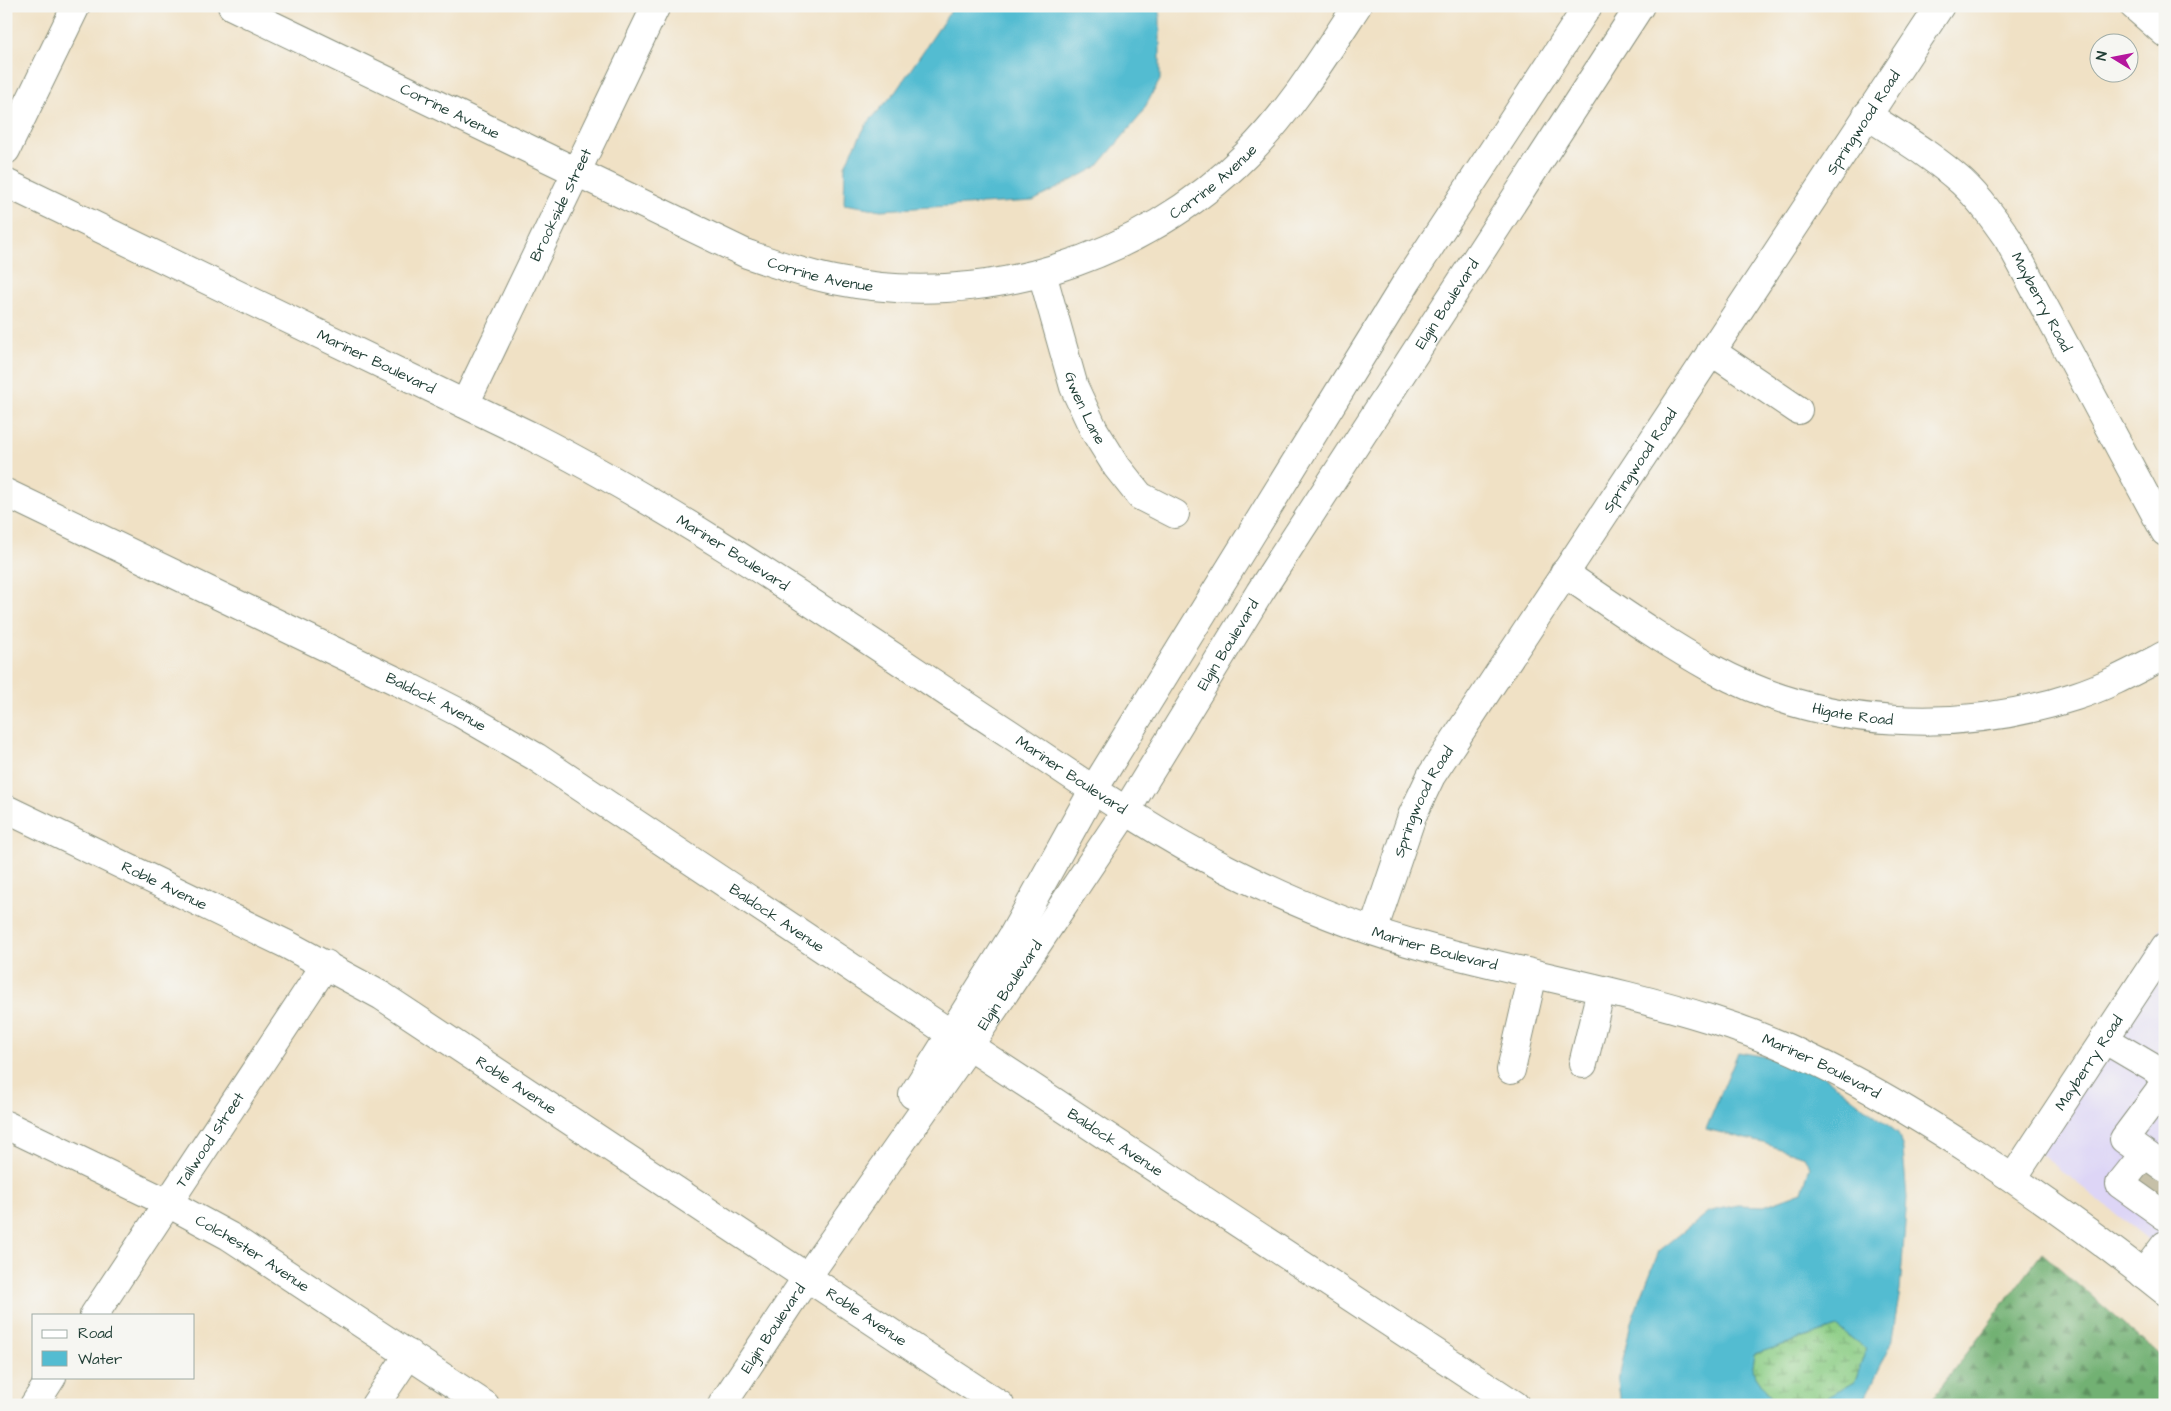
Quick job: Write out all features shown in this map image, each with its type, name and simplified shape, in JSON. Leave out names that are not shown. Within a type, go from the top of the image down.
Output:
[{"type":"street","points":[[6,150],[76,6]]},
{"type":"street","name":"Corrine Avenue","points":[[232,6],[747,254],[792,270],[835,280],[886,287],[934,288],[985,284],[1042,273],[1087,258],[1128,240],[1169,217],[1211,187],[1246,155],[1279,120],[1357,6]]},
{"type":"street","name":"Brookside Street","points":[[464,404],[656,6]]},
{"type":"street","name":"Elgin Boulevard","points":[[960,1040],[1012,936],[1094,790],[1408,280],[1588,6]]},
{"type":"street","name":"Elgin Boulevard","points":[[722,1405],[960,1040],[1126,811],[1260,592],[1640,6]]},
{"type":"street","name":"Springwood Road","points":[[1373,931],[1412,816],[1431,776],[1940,6]]},
{"type":"street","points":[[2134,6],[2165,33]]},
{"type":"street","name":"Mayberry Road","points":[[1867,115],[1930,157],[1962,182],[1987,209],[2008,239],[2165,532]]},
{"type":"street","name":"Mariner Boulevard","points":[[6,183],[609,476],[688,522],[1126,811],[1226,869],[1292,900],[1373,931],[1427,948],[1601,990],[1712,1020],[1781,1045],[1822,1063],[1905,1108],[2013,1178],[2110,1247],[2165,1291]]},
{"type":"street","name":"Gwen Lane","points":[[1042,273],[1074,387],[1094,430],[1117,468],[1140,496],[1175,514]]},
{"type":"street","points":[[1711,351],[1798,410]]},
{"type":"street","name":"Baldock Avenue","points":[[6,493],[460,713],[536,757],[960,1040],[1515,1405]]},
{"type":"street","name":"Higate Road","points":[[1564,573],[1714,670],[1758,690],[1803,705],[1846,714],[1893,720],[1944,721],[1992,717],[2035,708],[2077,696],[2118,679],[2165,655]]},
{"type":"street","name":"Roble Avenue","points":[[6,809],[326,964],[382,996],[1000,1405]]},
{"type":"street","name":"Mayberry Road","points":[[2013,1178],[2165,947]]},
{"type":"street","name":"Tallwood Street","points":[[95,1314],[326,964]]},
{"type":"street","points":[[1512,1070],[1533,974]]},
{"type":"street","points":[[1583,1064],[1601,990]]},
{"type":"street","points":[[2104,1039],[2165,1075]]},
{"type":"street","points":[[2165,1084],[2124,1138],[2152,1176],[2165,1216]]},
{"type":"street","name":"Colchester Avenue","points":[[6,1125],[168,1203],[229,1236],[485,1405]]},
{"type":"street","points":[[2143,1274],[2165,1245]]},
{"type":"street","points":[[375,1405],[409,1354]]},
{"type":"street","points":[[34,1405],[51,1378]]},
{"type":"shaded area","points":[[2165,922],[2165,1253],[2019,1137],[2095,1041]]},
{"type":"green space","points":[[2042,1253],[2165,1360],[2165,1405],[1927,1405]]},
{"type":"green space","points":[[1837,1327],[1866,1349],[1855,1382],[1819,1404],[1776,1405],[1752,1370],[1755,1354]]},
{"type":"water","points":[[954,6],[1160,6],[1160,80],[1140,116],[1097,167],[1033,201],[881,210],[844,204],[845,165],[866,125],[896,91]]},
{"type":"water","points":[[1738,1052],[1791,1061],[1824,1076],[1898,1133],[1903,1150],[1907,1198],[1900,1291],[1891,1344],[1862,1405],[1814,1405],[1855,1382],[1866,1349],[1837,1327],[1755,1354],[1752,1370],[1776,1405],[1621,1405],[1618,1382],[1631,1322],[1659,1251],[1708,1212],[1737,1205],[1764,1206],[1802,1192],[1810,1166],[1804,1157],[1763,1143],[1706,1129]]},
{"type":"tunnel","points":[[2144,1193],[2157,1177]]}]
